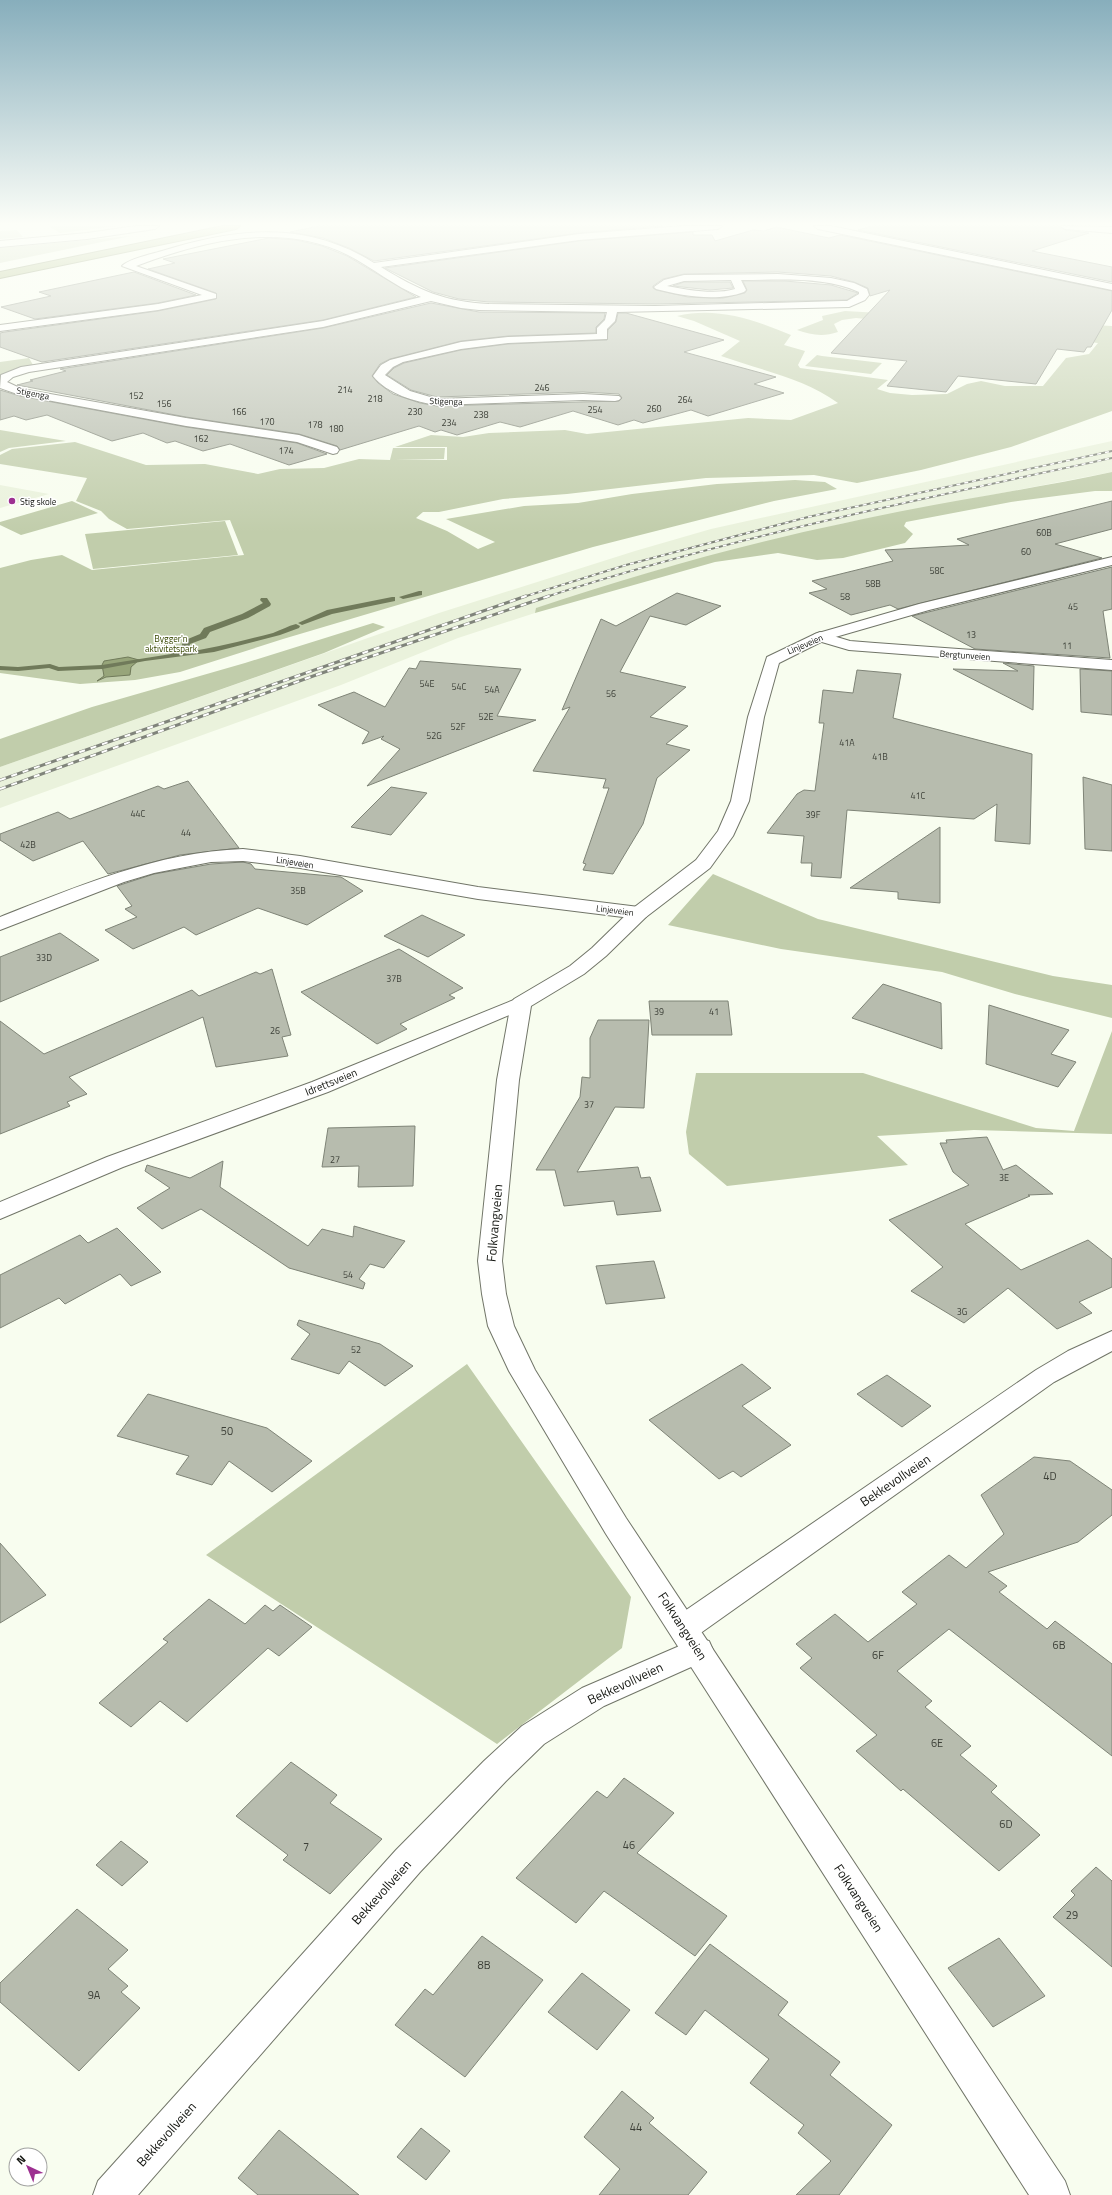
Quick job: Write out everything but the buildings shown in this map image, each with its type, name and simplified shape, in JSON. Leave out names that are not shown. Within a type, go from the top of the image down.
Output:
[{"type":"street","name":"Stigenga","points":[[294,328],[29,369],[10,375],[4,378],[1,383],[7,388],[20,392],[186,422],[299,439],[333,450]]},
{"type":"street","name":"Stigenga","points":[[602,328],[602,337],[526,338],[472,343],[401,359],[384,367],[379,376],[404,392],[417,398],[437,402],[583,396],[615,398]]},
{"type":"street","name":"Linjeveien","points":[[0,924],[117,878],[151,868],[204,858],[243,855],[300,862],[478,893],[639,912],[703,864],[727,832],[740,801],[756,717],[772,660],[820,637],[924,607],[1112,561]]},
{"type":"street","name":"Bergtunveien","points":[[820,637],[849,645],[875,648],[1112,665]]},
{"type":"street","name":"Idrettsveien","points":[[0,1211],[115,1162],[320,1087],[521,1003],[577,970],[622,931],[639,912]]},
{"type":"street","name":"Folkvangveien","points":[[521,1003],[508,1080],[490,1261],[501,1326],[522,1371],[616,1526],[691,1639],[1051,2195]]},
{"type":"street","name":"Bekkevollveien","points":[[112,2195],[408,1861],[495,1770],[533,1735],[593,1697],[691,1639],[1045,1376],[1077,1357],[1112,1340]]},
{"type":"shaded area","points":[[1112,441],[1112,472],[845,523],[665,568],[537,608],[535,613],[458,638],[341,685],[0,808],[0,767],[439,613],[635,551],[711,529]]},
{"type":"shaded area","name":"Stig skole","points":[[0,485],[49,494],[0,508]]},
{"type":"shaded area","points":[[128,657],[139,660],[131,667],[130,675],[106,677],[97,681],[104,676],[102,665],[104,661]]},
{"type":"green space","name":"Bygger'n aktivitetspark","points":[[711,328],[775,328],[791,335],[784,345],[805,351],[798,365],[800,368],[888,380],[877,389],[890,393],[912,395],[947,394],[967,384],[981,381],[1005,386],[1043,386],[1066,358],[1089,354],[1098,343],[957,328],[1112,328],[1112,411],[1011,447],[921,470],[857,483],[814,475],[706,478],[567,494],[503,499],[439,512],[423,512],[416,518],[447,531],[478,549],[495,542],[446,519],[524,506],[578,503],[632,494],[717,484],[795,480],[825,482],[837,489],[774,501],[593,547],[283,639],[180,672],[135,680],[80,684],[0,673],[0,568],[31,560],[62,555],[92,570],[244,555],[230,520],[127,529],[109,519],[101,511],[76,501],[87,478],[0,464],[0,455],[12,449],[75,442],[146,465],[205,464],[258,474],[280,469],[324,468],[359,459],[390,460],[393,448],[445,448],[444,459],[395,459],[447,460],[447,447],[395,447],[431,435],[463,437],[489,433],[565,430],[587,434],[748,418],[791,420],[838,403],[811,387],[781,375],[721,356],[740,341]]},
{"type":"green space","points":[[801,328],[836,328],[838,332],[833,334],[817,335],[797,330]]},
{"type":"green space","points":[[817,355],[882,363],[871,374],[805,366]]},
{"type":"green space","points":[[29,358],[33,365],[0,375],[0,362]]},
{"type":"green space","points":[[0,430],[66,441],[9,448],[0,452]]},
{"type":"green space","points":[[1112,472],[1112,491],[1095,491],[1011,502],[906,522],[904,526],[913,534],[905,543],[843,558],[817,560],[778,553],[715,562],[535,613],[536,608],[612,583],[767,541],[878,516]]},
{"type":"green space","points":[[72,501],[98,513],[21,535],[0,525],[0,522]]},
{"type":"green space","points":[[225,521],[238,555],[93,569],[85,534]]},
{"type":"green space","points":[[373,623],[385,627],[324,653],[0,767],[0,739],[92,707],[245,663]]},
{"type":"green space","points":[[713,874],[818,919],[1053,976],[1112,985],[1112,1018],[1015,994],[942,972],[781,949],[668,925]]},
{"type":"green space","points":[[1112,1031],[1112,1134],[974,1130],[877,1136],[908,1165],[727,1186],[689,1154],[686,1132],[696,1073],[863,1073],[1036,1128],[1074,1131]]},
{"type":"green space","points":[[467,1364],[631,1597],[622,1648],[497,1744],[206,1555]]},
{"type":"waterway","points":[[403,597],[419,593]]},
{"type":"waterway","points":[[302,623],[330,612],[392,599]]},
{"type":"waterway","points":[[173,652],[185,649],[186,643],[203,636],[207,630],[245,616],[267,604],[264,600]]},
{"type":"waterway","points":[[202,652],[277,634],[296,626]]},
{"type":"waterway","points":[[0,668],[18,669],[50,666],[58,669],[102,667],[145,659],[196,653]]},
{"type":"railway","points":[[524,597],[626,565],[808,517],[1112,451]]},
{"type":"railway","points":[[547,597],[616,575],[756,537],[898,504],[1112,458]]},
{"type":"railway","points":[[0,780],[524,597]]},
{"type":"railway","points":[[0,789],[316,675],[547,597]]},
{"type":"place","name":"Stig skole","points":[[12,501]]}]
